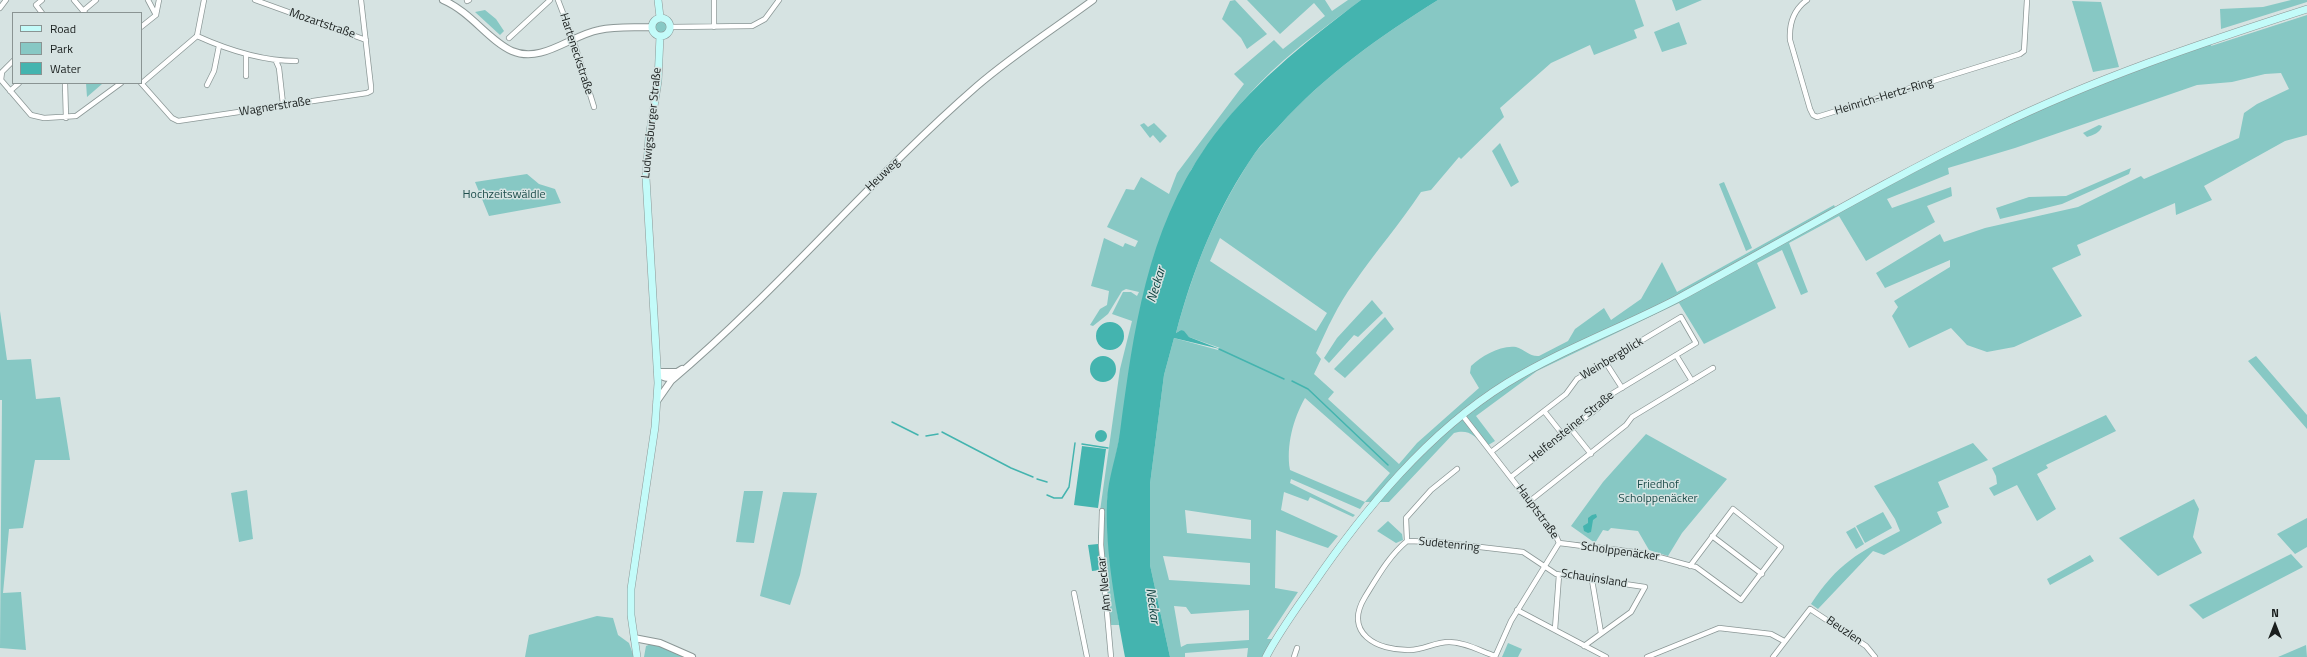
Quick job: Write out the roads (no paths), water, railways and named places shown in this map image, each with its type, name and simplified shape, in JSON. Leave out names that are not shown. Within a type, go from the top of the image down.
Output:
[{"type":"main road","points":[[658,0],[660,17]]},
{"type":"main road","points":[[1266,657],[1306,595],[1360,522],[1424,450],[1463,416],[1497,390],[1538,366],[1664,306],[1994,128],[2079,91],[2180,51],[2307,9]]},
{"type":"main road","points":[[660,17],[668,20],[671,28],[668,34],[660,36],[655,34],[652,27],[654,20],[660,17]]},
{"type":"main road","name":"Ludwigsburger Straße","points":[[637,657],[634,638],[631,589],[657,401],[658,372],[648,233],[647,165],[658,81],[660,36]]},
{"type":"street","points":[[0,8],[6,0]]},
{"type":"street","points":[[41,12],[36,5],[42,0]]},
{"type":"street","points":[[74,0],[84,12],[96,0]]},
{"type":"street","points":[[148,0],[156,15]]},
{"type":"street","points":[[142,26],[156,15],[159,0]]},
{"type":"street","points":[[142,82],[196,36],[204,0]]},
{"type":"street","name":"Mozartstraße","points":[[255,0],[366,40]]},
{"type":"street","points":[[361,0],[366,40]]},
{"type":"street","points":[[443,0],[464,12],[503,45],[518,53],[539,53],[600,30],[652,27]]},
{"type":"street","points":[[509,38],[550,0]]},
{"type":"street","name":"Harteneckstraße","points":[[558,0],[573,39],[594,107]]},
{"type":"street","points":[[714,0],[714,27]]},
{"type":"street","points":[[671,28],[743,27],[756,24],[771,12],[779,0]]},
{"type":"street","name":"Heuweg","points":[[657,401],[665,387],[675,377],[780,278],[887,170],[977,86],[1093,0]]},
{"type":"street","name":"Heinrich-Hertz-Ring","points":[[1807,0],[1794,15],[1789,31],[1790,40],[1810,109],[1813,115],[1817,117],[2020,54],[2024,51],[2027,0]]},
{"type":"street","points":[[196,36],[219,46],[246,54],[276,61],[296,61]]},
{"type":"street","name":"Wagnerstraße","points":[[142,84],[172,118],[178,121],[371,91],[366,40]]},
{"type":"street","points":[[207,85],[214,71],[219,46]]},
{"type":"street","points":[[246,54],[246,76]]},
{"type":"street","points":[[276,61],[279,68],[283,104]]},
{"type":"street","points":[[12,63],[2,72],[1,80],[31,115],[44,118],[66,118],[76,116],[120,84]]},
{"type":"street","points":[[10,91],[18,84]]},
{"type":"street","points":[[65,84],[66,118]]},
{"type":"street","name":"Helfensteiner Straße","points":[[1511,477],[1598,408],[1605,398],[1696,343],[1681,317]]},
{"type":"street","name":"Weinbergblick","points":[[1491,452],[1569,392],[1577,379],[1681,317]]},
{"type":"street","points":[[1676,355],[1692,381]]},
{"type":"street","points":[[1606,363],[1622,388]]},
{"type":"street","points":[[658,372],[677,372],[686,367]]},
{"type":"street","points":[[1530,501],[1591,454],[1626,425],[1632,417],[1713,368]]},
{"type":"street","points":[[658,372],[666,378],[675,377]]},
{"type":"street","points":[[1544,411],[1563,435]]},
{"type":"street","name":"Hauptstraße","points":[[1463,416],[1530,501],[1556,536],[1559,543],[1518,610],[1495,657]]},
{"type":"street","points":[[1571,429],[1591,454]]},
{"type":"street","points":[[1407,541],[1406,518],[1431,490],[1458,469]]},
{"type":"street","points":[[1690,566],[1712,536],[1733,509],[1781,546],[1762,574],[1712,536]]},
{"type":"street","name":"Am Neckar","points":[[1102,511],[1101,545],[1111,657]]},
{"type":"street","name":"Sudetenring","points":[[1495,657],[1462,644],[1448,642],[1409,650],[1373,644],[1366,637],[1357,621],[1360,605],[1388,560],[1407,541],[1523,552],[1544,567]]},
{"type":"street","name":"Scholppenäcker","points":[[1559,543],[1644,554],[1696,567],[1741,600],[1762,574]]},
{"type":"street","name":"Schauinsland","points":[[1544,567],[1559,575],[1645,587],[1644,593],[1631,612],[1601,633]]},
{"type":"street","points":[[1556,629],[1559,575]]},
{"type":"street","points":[[1584,646],[1601,633],[1592,580]]},
{"type":"street","points":[[1074,593],[1087,657]]},
{"type":"street","name":"Beuzlen","points":[[1784,641],[1810,609],[1866,646],[1875,657]]},
{"type":"street","points":[[1518,610],[1606,657]]},
{"type":"street","points":[[1647,657],[1719,628],[1771,634],[1784,641],[1773,657]]},
{"type":"street","points":[[634,638],[660,643],[692,657]]},
{"type":"street","points":[[1294,657],[1297,648]]},
{"type":"water","name":"Neckar","points":[[1361,0],[1438,0],[1354,57],[1297,107],[1255,153],[1241,174],[1218,217],[1198,262],[1176,333],[1181,330],[1184,331],[1189,337],[1220,349],[1174,338],[1164,375],[1150,484],[1150,565],[1170,657],[1125,657],[1109,560],[1107,501],[1109,484],[1119,441],[1131,356],[1138,319],[1156,247],[1186,178],[1207,145],[1223,124],[1259,85],[1298,49]]},
{"type":"water","points":[[1110,322],[1120,326],[1124,336],[1120,346],[1110,350],[1100,346],[1096,336],[1100,326]]},
{"type":"water","points":[[1103,356],[1112,360],[1116,369],[1112,378],[1103,382],[1094,378],[1090,369],[1094,360]]},
{"type":"water","points":[[1099,430],[1103,430],[1107,436],[1103,442],[1099,442],[1095,438],[1095,434]]},
{"type":"water","points":[[1082,446],[1106,449],[1098,508],[1074,505]]},
{"type":"water","points":[[1596,514],[1597,517],[1593,520],[1591,532],[1588,533],[1584,531],[1583,526],[1588,523],[1588,518]]},
{"type":"water","points":[[1098,544],[1101,570],[1092,571],[1088,545]]},
{"type":"waterway","points":[[1219,349],[1284,379]]},
{"type":"waterway","points":[[1292,381],[1308,389],[1388,465]]},
{"type":"waterway","points":[[892,422],[918,435]]},
{"type":"waterway","points":[[942,432],[1011,468],[1033,477]]},
{"type":"waterway","points":[[926,436],[938,434]]},
{"type":"waterway","points":[[1047,495],[1054,498],[1062,498],[1069,487],[1075,443]]},
{"type":"waterway","points":[[1082,444],[1108,448]]},
{"type":"waterway","points":[[1037,479],[1047,482]]},
{"type":"park label","name":"Hochzeitswäldle","points":[[504,195]]},
{"type":"park label","name":"Friedhof Scholppenäcker","points":[[1658,492]]}]
